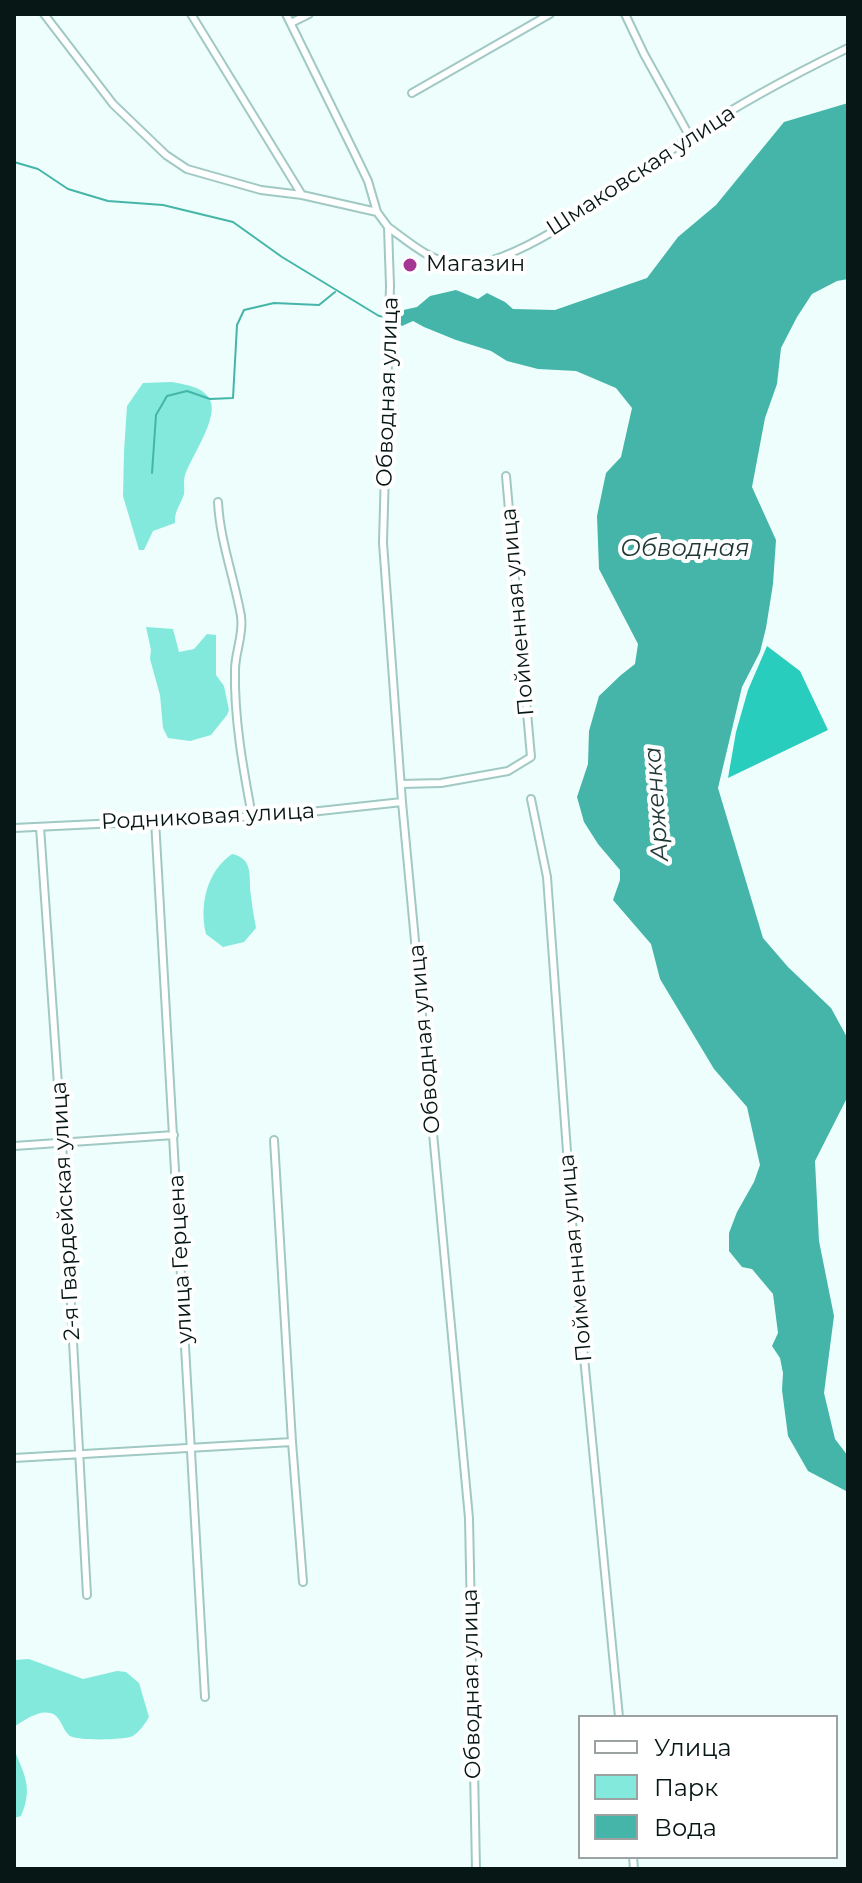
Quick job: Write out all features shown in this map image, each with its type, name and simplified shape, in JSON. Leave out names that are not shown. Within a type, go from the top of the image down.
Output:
[{"type":"street","points":[[44,14],[113,104],[166,155],[187,169],[261,190],[302,195],[377,212]]},
{"type":"street","points":[[191,14],[302,195]]},
{"type":"street","points":[[286,14],[363,170],[377,212],[388,227]]},
{"type":"street","points":[[291,23],[309,14]]},
{"type":"street","points":[[412,93],[550,14]]},
{"type":"street","points":[[625,14],[690,137]]},
{"type":"street","name":"Шмаковская улица","points":[[388,227],[432,258],[459,265],[490,261],[522,248],[587,211],[690,137],[776,84],[848,48]]},
{"type":"street","name":"Обводная улица","points":[[388,227],[390,286],[383,543],[402,802],[469,1518],[476,1869]]},
{"type":"street","name":"Пойменная улица","points":[[401,784],[441,783],[508,771],[531,757],[506,476]]},
{"type":"street","points":[[218,502],[219,521],[241,619],[235,671],[237,729],[252,816]]},
{"type":"street","name":"Пойменная улица","points":[[531,799],[547,877],[576,1275],[619,1715]]},
{"type":"street","name":"Родниковая улица","points":[[14,828],[283,815],[402,802]]},
{"type":"street","name":"улица Герцена","points":[[155,820],[205,1697]]},
{"type":"street","name":"2-я Гвардейская улица","points":[[40,827],[62,1142],[87,1595]]},
{"type":"street","points":[[14,1146],[174,1135]]},
{"type":"street","points":[[274,1140],[303,1582]]},
{"type":"street","points":[[14,1458],[292,1442]]},
{"type":"green space","points":[[172,382],[193,387],[207,395],[212,408],[211,417],[185,475],[184,494],[175,523],[153,531],[144,550],[139,550],[123,496],[127,406],[143,383]]},
{"type":"green space","points":[[146,627],[173,629],[179,652],[194,649],[207,634],[216,635],[216,675],[224,686],[229,710],[211,735],[190,741],[168,738],[163,728],[160,695],[150,659]]},
{"type":"green space","points":[[232,854],[244,860],[249,870],[256,928],[244,942],[223,947],[206,934],[205,900],[216,870]]},
{"type":"green space","points":[[29,1659],[83,1679],[117,1671],[126,1672],[139,1683],[149,1717],[133,1736],[121,1738],[75,1738],[70,1736],[54,1714],[45,1712],[27,1718],[15,1726],[14,1731],[14,1660]]},
{"type":"green space","points":[[14,1749],[24,1775],[27,1798],[21,1816],[14,1818]]},
{"type":"shaded area","points":[[767,646],[800,671],[828,730],[728,778],[748,690]]},
{"type":"water","name":"Обводная","points":[[848,103],[848,279],[812,294],[781,348],[777,384],[765,418],[752,487],[776,540],[773,584],[760,652],[742,687],[718,788],[763,938],[831,1008],[848,1039],[848,1096],[815,1161],[819,1241],[834,1316],[824,1393],[835,1439],[848,1456],[848,1492],[808,1471],[788,1436],[783,1373],[780,1358],[772,1346],[778,1333],[773,1294],[752,1269],[742,1267],[729,1251],[729,1233],[760,1165],[747,1107],[714,1069],[660,979],[651,944],[613,900],[620,870],[584,822],[577,797],[588,764],[589,731],[599,696],[635,664],[638,644],[599,569],[597,516],[606,473],[621,457],[632,408],[616,388],[576,371],[538,369],[507,361],[491,351],[413,321],[402,326],[395,319],[399,311],[417,307],[430,296],[456,290],[478,299],[487,293],[513,309],[555,310],[647,278],[678,237],[716,205],[784,122]]},
{"type":"waterway","points":[[14,162],[38,169],[68,189],[108,201],[163,205],[233,222],[282,257],[379,316],[386,317]]},
{"type":"waterway","points":[[152,473],[156,415],[167,396],[187,391],[210,399],[233,398],[237,325],[244,310],[274,303],[319,305],[335,292]]},
{"type":"place","name":"Магазин","points":[[410,265]]},
{"type":"water label","name":"Арженка","points":[[657,804]]}]
